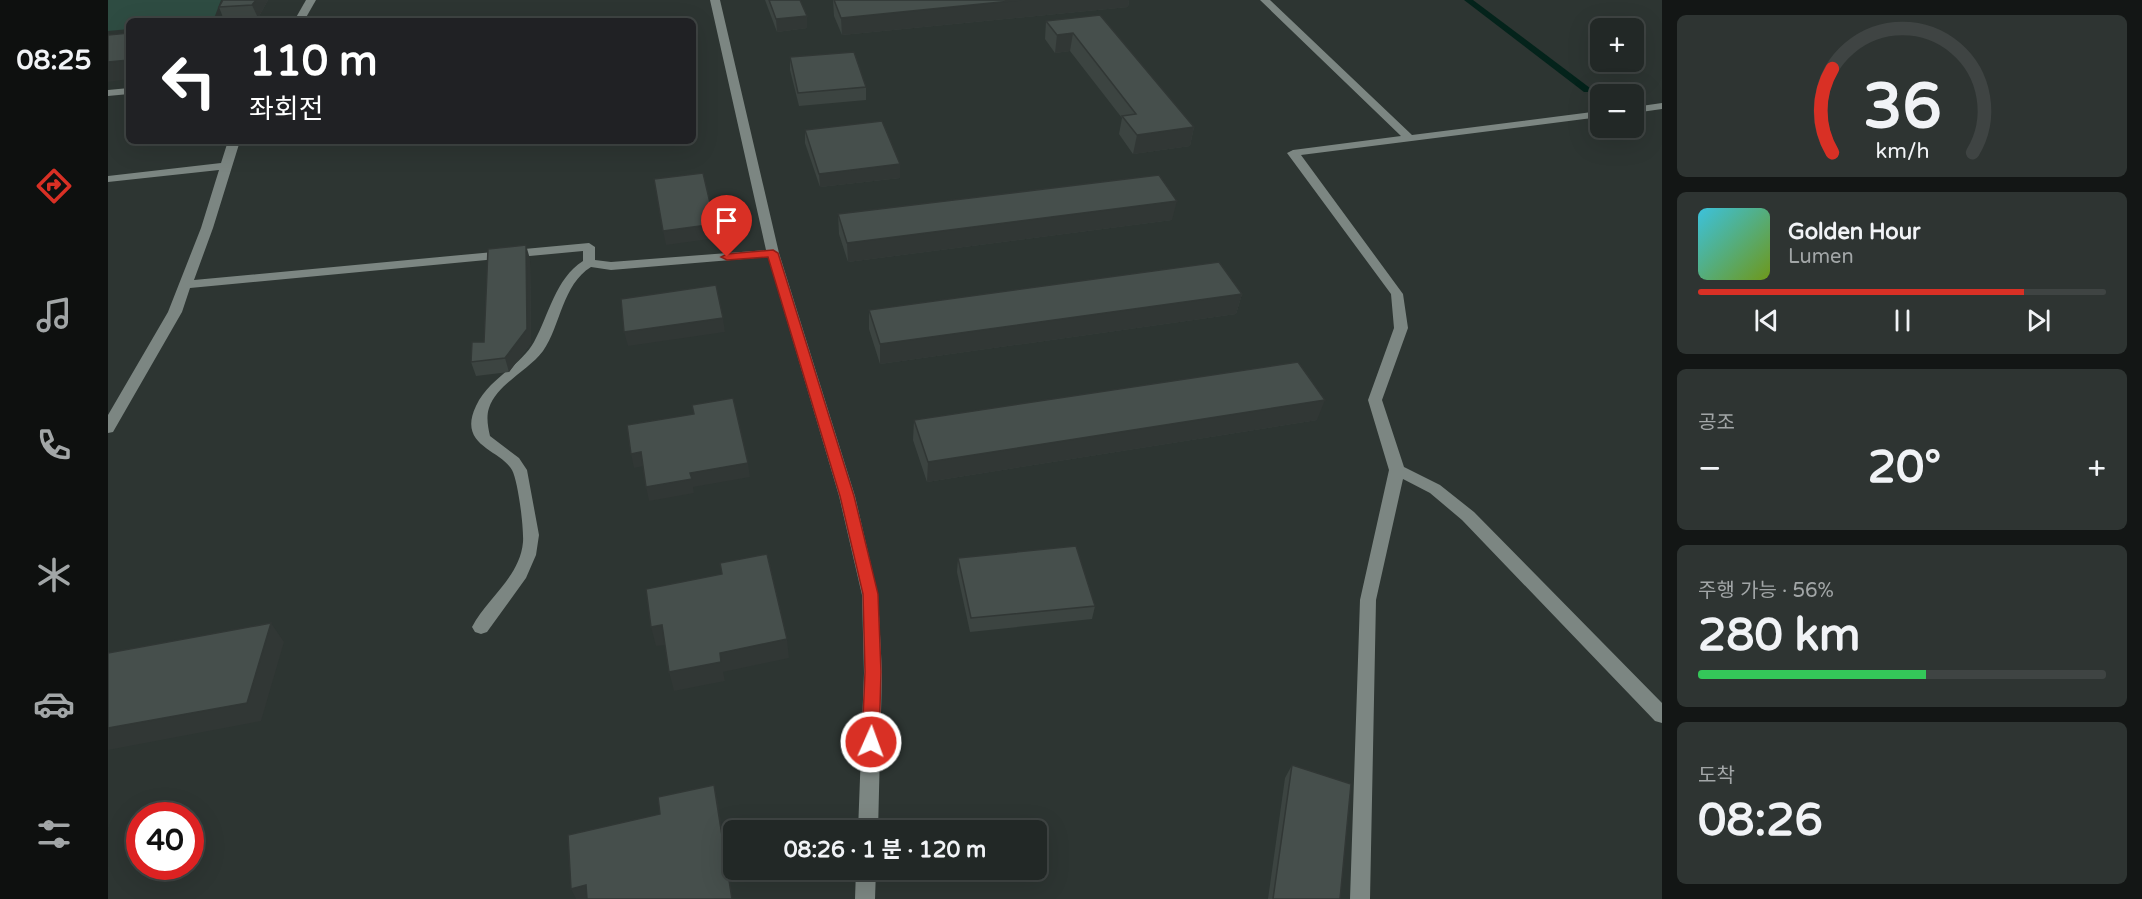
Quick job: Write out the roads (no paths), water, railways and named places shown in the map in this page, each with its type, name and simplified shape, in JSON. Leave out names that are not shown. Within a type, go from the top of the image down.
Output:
[{"type":"street","points":[[301,18],[310,0]]},
{"type":"street","points":[[715,0],[773,253],[847,496],[870,594],[873,672],[868,820]]},
{"type":"street","points":[[1265,0],[1409,138]]},
{"type":"street","points":[[108,93],[126,91]]},
{"type":"street","points":[[1644,109],[1662,106]]},
{"type":"street","points":[[1360,899],[1368,600],[1396,470],[1375,400],[1401,328],[1397,294],[1293,153],[1590,115]]},
{"type":"street","points":[[108,428],[175,312],[233,144]]},
{"type":"street","points":[[108,179],[226,166]]},
{"type":"street","points":[[185,285],[589,247],[590,263]]},
{"type":"street","points":[[481,627],[529,555],[530,527],[520,471],[515,462],[487,443],[482,434],[480,407],[485,399],[517,371],[533,352],[576,271],[590,263],[611,266],[773,253]]},
{"type":"street","points":[[1396,470],[1435,489],[1468,516],[1662,715]]},
{"type":"street","points":[[865,899],[866,880]]},
{"type":"waterway","points":[[1468,0],[1587,90]]}]
